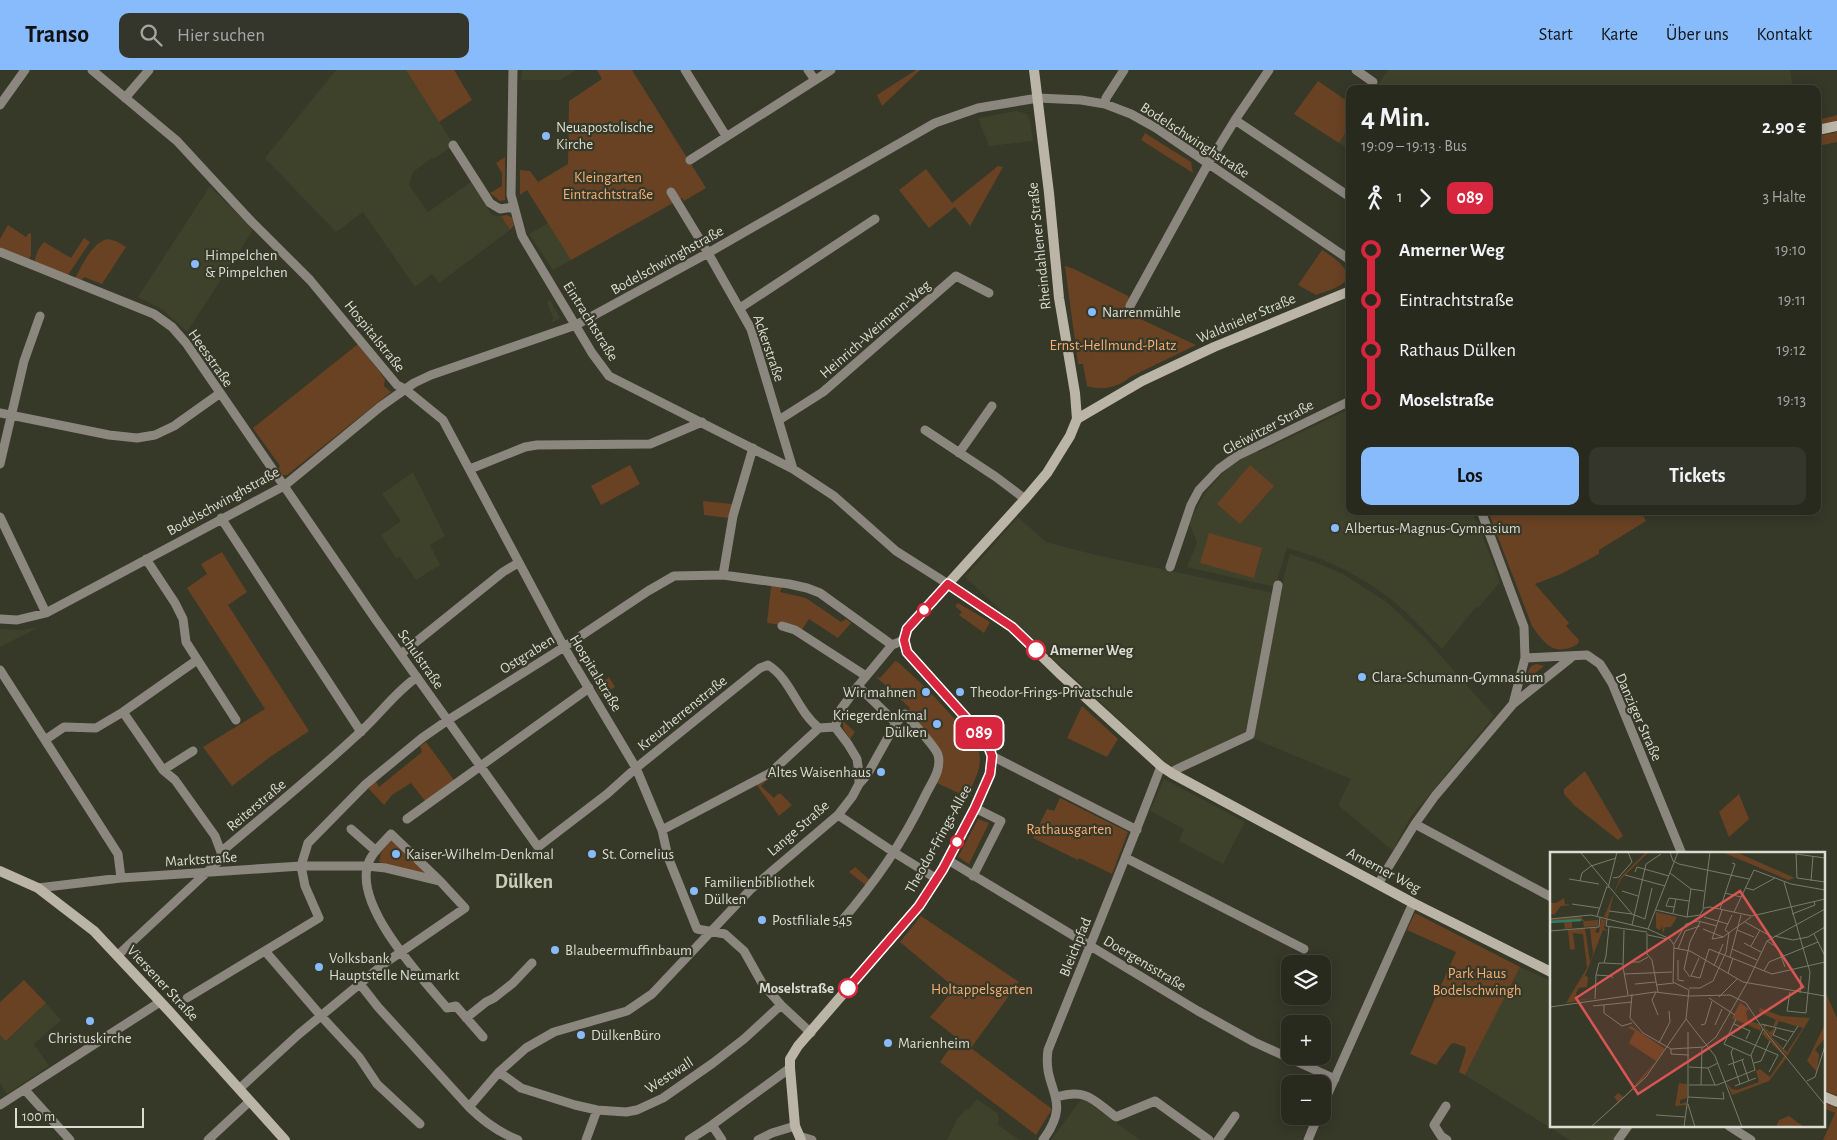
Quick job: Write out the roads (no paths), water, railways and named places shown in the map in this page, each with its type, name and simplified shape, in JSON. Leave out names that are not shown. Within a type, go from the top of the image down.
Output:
[{"type":"main road","name":"Rheindahlener Straße","points":[[1034,70],[1059,298],[1075,393],[1076,419]]},
{"type":"main road","points":[[1821,129],[1837,126]]},
{"type":"main road","name":"Waldnieler Straße","points":[[1076,419],[1142,381],[1214,347],[1346,294]]},
{"type":"main road","points":[[992,756],[986,740],[907,652],[904,640],[907,629],[1026,499],[1046,473],[1070,436],[1076,419]]},
{"type":"main road","name":"Amerner Weg","points":[[948,584],[1012,627],[1059,673],[1161,766],[1173,774],[1413,903],[1550,972]]},
{"type":"main road","name":"Theodor-Frings-Allee","points":[[790,1068],[790,1059],[798,1046],[919,906],[937,879],[975,808],[990,774],[992,756]]},
{"type":"main road","name":"Viersener Straße","points":[[0,871],[38,888],[94,931],[285,1140]]},
{"type":"main road","points":[[790,1068],[798,1134]]},
{"type":"main road","points":[[1824,1096],[1837,1102]]},
{"type":"street","points":[[0,105],[25,70]]},
{"type":"street","name":"Hospitalstraße","points":[[92,70],[176,141],[310,280],[397,385],[405,389],[443,420],[564,647],[636,768]]},
{"type":"street","points":[[126,98],[149,70]]},
{"type":"street","name":"Eintrachtstraße","points":[[513,70],[510,195],[522,236],[592,353],[609,376],[793,469],[834,496],[896,552],[948,584]]},
{"type":"street","points":[[685,70],[726,136]]},
{"type":"street","points":[[808,70],[815,80]]},
{"type":"street","points":[[690,160],[831,70]]},
{"type":"street","points":[[1105,104],[1106,98],[1124,70]]},
{"type":"street","points":[[1130,306],[1208,164],[1269,70]]},
{"type":"street","points":[[1356,70],[1373,82]]},
{"type":"street","name":"Bodelschwinghstraße","points":[[0,619],[16,620],[46,613],[284,486],[380,408],[405,389],[431,374],[576,325],[708,253],[936,123],[978,108],[1038,98],[1081,100],[1105,104],[1131,114],[1156,128],[1346,255]]},
{"type":"street","points":[[1235,120],[1346,194]]},
{"type":"street","points":[[453,145],[490,203],[500,209],[514,208]]},
{"type":"street","name":"Ackerstraße","points":[[671,192],[740,308],[750,329],[793,469]]},
{"type":"street","points":[[740,308],[875,219]]},
{"type":"street","name":"Heesstraße","points":[[0,252],[154,314],[172,327],[186,343],[219,394],[284,486]]},
{"type":"street","name":"Heinrich-Weimann-Weg","points":[[779,420],[823,392],[956,276],[988,293]]},
{"type":"street","points":[[0,464],[24,361],[40,316]]},
{"type":"street","points":[[0,414],[137,438],[155,435],[174,426],[219,394]]},
{"type":"street","name":"Gleiwitzer Straße","points":[[1170,567],[1195,497],[1199,490],[1220,469],[1237,456],[1346,403]]},
{"type":"street","points":[[960,452],[992,406]]},
{"type":"street","points":[[470,469],[525,447],[537,445],[650,444],[702,422]]},
{"type":"street","points":[[925,430],[960,452],[1026,499]]},
{"type":"street","points":[[723,575],[733,516],[753,448]]},
{"type":"street","name":"Schulstraße","points":[[284,486],[416,677],[538,847]]},
{"type":"street","points":[[1482,515],[1524,627],[1525,658],[1513,704]]},
{"type":"street","points":[[0,517],[46,613]]},
{"type":"street","points":[[221,518],[361,732]]},
{"type":"street","points":[[146,559],[175,603],[183,619],[186,642],[236,720]]},
{"type":"street","points":[[401,654],[503,572],[518,563]]},
{"type":"street","name":"Ostgraben","points":[[301,866],[308,843],[366,784],[422,738],[674,576],[723,575],[789,584],[814,590],[892,645]]},
{"type":"street","points":[[1173,774],[1175,770],[1250,735],[1278,585]]},
{"type":"street","points":[[782,626],[796,630],[866,676]]},
{"type":"street","points":[[835,727],[841,709],[858,686],[892,645],[904,640]]},
{"type":"street","name":"Danziger Straße","points":[[1525,658],[1587,655],[1600,664],[1612,683],[1681,852]]},
{"type":"street","points":[[1378,884],[1415,824],[1435,796],[1513,704],[1572,657]]},
{"type":"street","points":[[45,740],[64,727],[96,728],[123,712],[197,660]]},
{"type":"street","name":"Kreuzherrenstraße","points":[[538,847],[574,820],[760,668],[768,665],[777,670],[808,720],[819,728]]},
{"type":"street","points":[[0,670],[118,854],[121,878]]},
{"type":"street","name":"Reiterstraße","points":[[117,956],[221,859],[221,852],[361,732],[402,687],[416,677]]},
{"type":"street","points":[[840,923],[870,888],[894,854],[912,823],[940,766],[938,753],[905,714],[896,723],[858,686]]},
{"type":"street","points":[[407,819],[589,688]]},
{"type":"street","points":[[123,712],[164,770],[175,780],[200,814],[215,836],[221,852]]},
{"type":"street","name":"Lange Straße","points":[[469,1107],[500,1072],[526,1048],[554,1032],[627,1011],[652,994],[751,889],[838,815],[867,775],[896,723]]},
{"type":"street","points":[[662,830],[770,773],[819,728],[835,727]]},
{"type":"street","points":[[835,727],[857,759],[859,784]]},
{"type":"street","points":[[164,770],[193,752]]},
{"type":"street","points":[[992,756],[1137,830]]},
{"type":"street","name":"Bleichpfad","points":[[1043,1140],[1052,1127],[1057,1110],[1057,1097],[1048,1074],[1046,1062],[1048,1050],[1161,766]]},
{"type":"street","points":[[636,768],[662,830],[668,857],[697,930],[726,934],[744,951],[762,983],[781,1005],[810,1033]]},
{"type":"street","points":[[973,876],[1001,822],[975,808]]},
{"type":"street","points":[[838,815],[894,854],[937,879]]},
{"type":"street","points":[[1415,824],[1550,896]]},
{"type":"street","points":[[351,829],[376,852]]},
{"type":"street","points":[[239,1089],[299,1034],[385,963],[401,952],[465,908],[391,834],[367,866],[366,885],[376,912],[401,952],[447,1008],[456,1006],[483,1037]]},
{"type":"street","points":[[1126,858],[1304,949]]},
{"type":"street","name":"Doergensstraße","points":[[948,860],[1222,1024],[1254,1042],[1335,1079]]},
{"type":"street","points":[[187,998],[319,918],[305,886],[301,866]]},
{"type":"street","name":"Marktstraße","points":[[38,888],[121,878],[301,866],[367,866],[386,868],[440,881]]},
{"type":"street","points":[[1331,1088],[1413,903]]},
{"type":"street","points":[[265,951],[359,1057],[377,1084],[420,1124]]},
{"type":"street","points":[[466,1018],[513,983],[532,963]]},
{"type":"street","points":[[360,984],[378,1007],[484,1122],[518,1140]]},
{"type":"street","points":[[0,1106],[160,1002]]},
{"type":"street","name":"Westwall","points":[[500,1072],[521,1088],[575,1106],[626,1112],[649,1106],[663,1098],[744,1039],[781,1005]]},
{"type":"street","points":[[689,1140],[790,1068]]},
{"type":"street","points":[[25,1090],[70,1140]]},
{"type":"street","points":[[1057,1097],[1071,1093],[1084,1094],[1116,1117],[1155,1101],[1209,1140]]},
{"type":"street","points":[[208,1140],[250,1101]]},
{"type":"street","points":[[1446,1106],[1434,1125],[1447,1140]]},
{"type":"street","points":[[586,1140],[597,1110]]},
{"type":"street","points":[[1218,1140],[1235,1116]]},
{"type":"street","points":[[712,1125],[722,1140]]},
{"type":"street","points":[[1308,1140],[1314,1125]]},
{"type":"street","points":[[1618,1140],[1627,1128]]},
{"type":"street","points":[[1732,1128],[1751,1140]]},
{"type":"street","points":[[758,1140],[772,1133],[798,1134],[812,1140]]},
{"type":"place","name":"Neuapostolische Kirche","points":[[546,136]]},
{"type":"place","name":"Himpelchen & Pimpelchen","points":[[195,264]]},
{"type":"place","name":"Narrenmühle","points":[[1092,312]]},
{"type":"place","name":"Albertus-Magnus-Gymnasium","points":[[1335,528]]},
{"type":"place","name":"Amerner Weg","points":[[1036,650]]},
{"type":"place","name":"Clara-Schumann-Gymnasium","points":[[1362,677]]},
{"type":"place","name":"Wir mahnen","points":[[926,692]]},
{"type":"place","name":"Theodor-Frings-Privatschule","points":[[960,692]]},
{"type":"place","name":"Kriegerdenkmal Dülken","points":[[937,724]]},
{"type":"place","name":"Altes Waisenhaus","points":[[881,772]]},
{"type":"place","name":"Kaiser-Wilhelm-Denkmal","points":[[396,854]]},
{"type":"place","name":"St. Cornelius","points":[[592,854]]},
{"type":"place","name":"Familienbibliothek Dülken","points":[[694,891]]},
{"type":"place","name":"Postfiliale 545","points":[[762,920]]},
{"type":"place","name":"Blaubeermuffinbaum","points":[[555,950]]},
{"type":"place","name":"Volksbank Hauptstelle Neumarkt","points":[[319,967]]},
{"type":"place","name":"Moselstraße","points":[[848,988]]},
{"type":"place","name":"Christuskirche","points":[[90,1021]]},
{"type":"place","name":"DülkenBüro","points":[[581,1035]]},
{"type":"place","name":"Marienheim","points":[[888,1043]]},
{"type":"district","name":"Dülken","points":[[524,881]]},
{"type":"park label","name":"Kleingarten Eintrachtstraße","points":[[608,186]]},
{"type":"park label","name":"Ernst-Hellmund-Platz","points":[[1113,345]]},
{"type":"park label","name":"Rathausgarten","points":[[1069,829]]},
{"type":"park label","name":"Park Haus Bodelschwingh","points":[[1477,982]]},
{"type":"park label","name":"Holtappelsgarten","points":[[982,989]]}]
